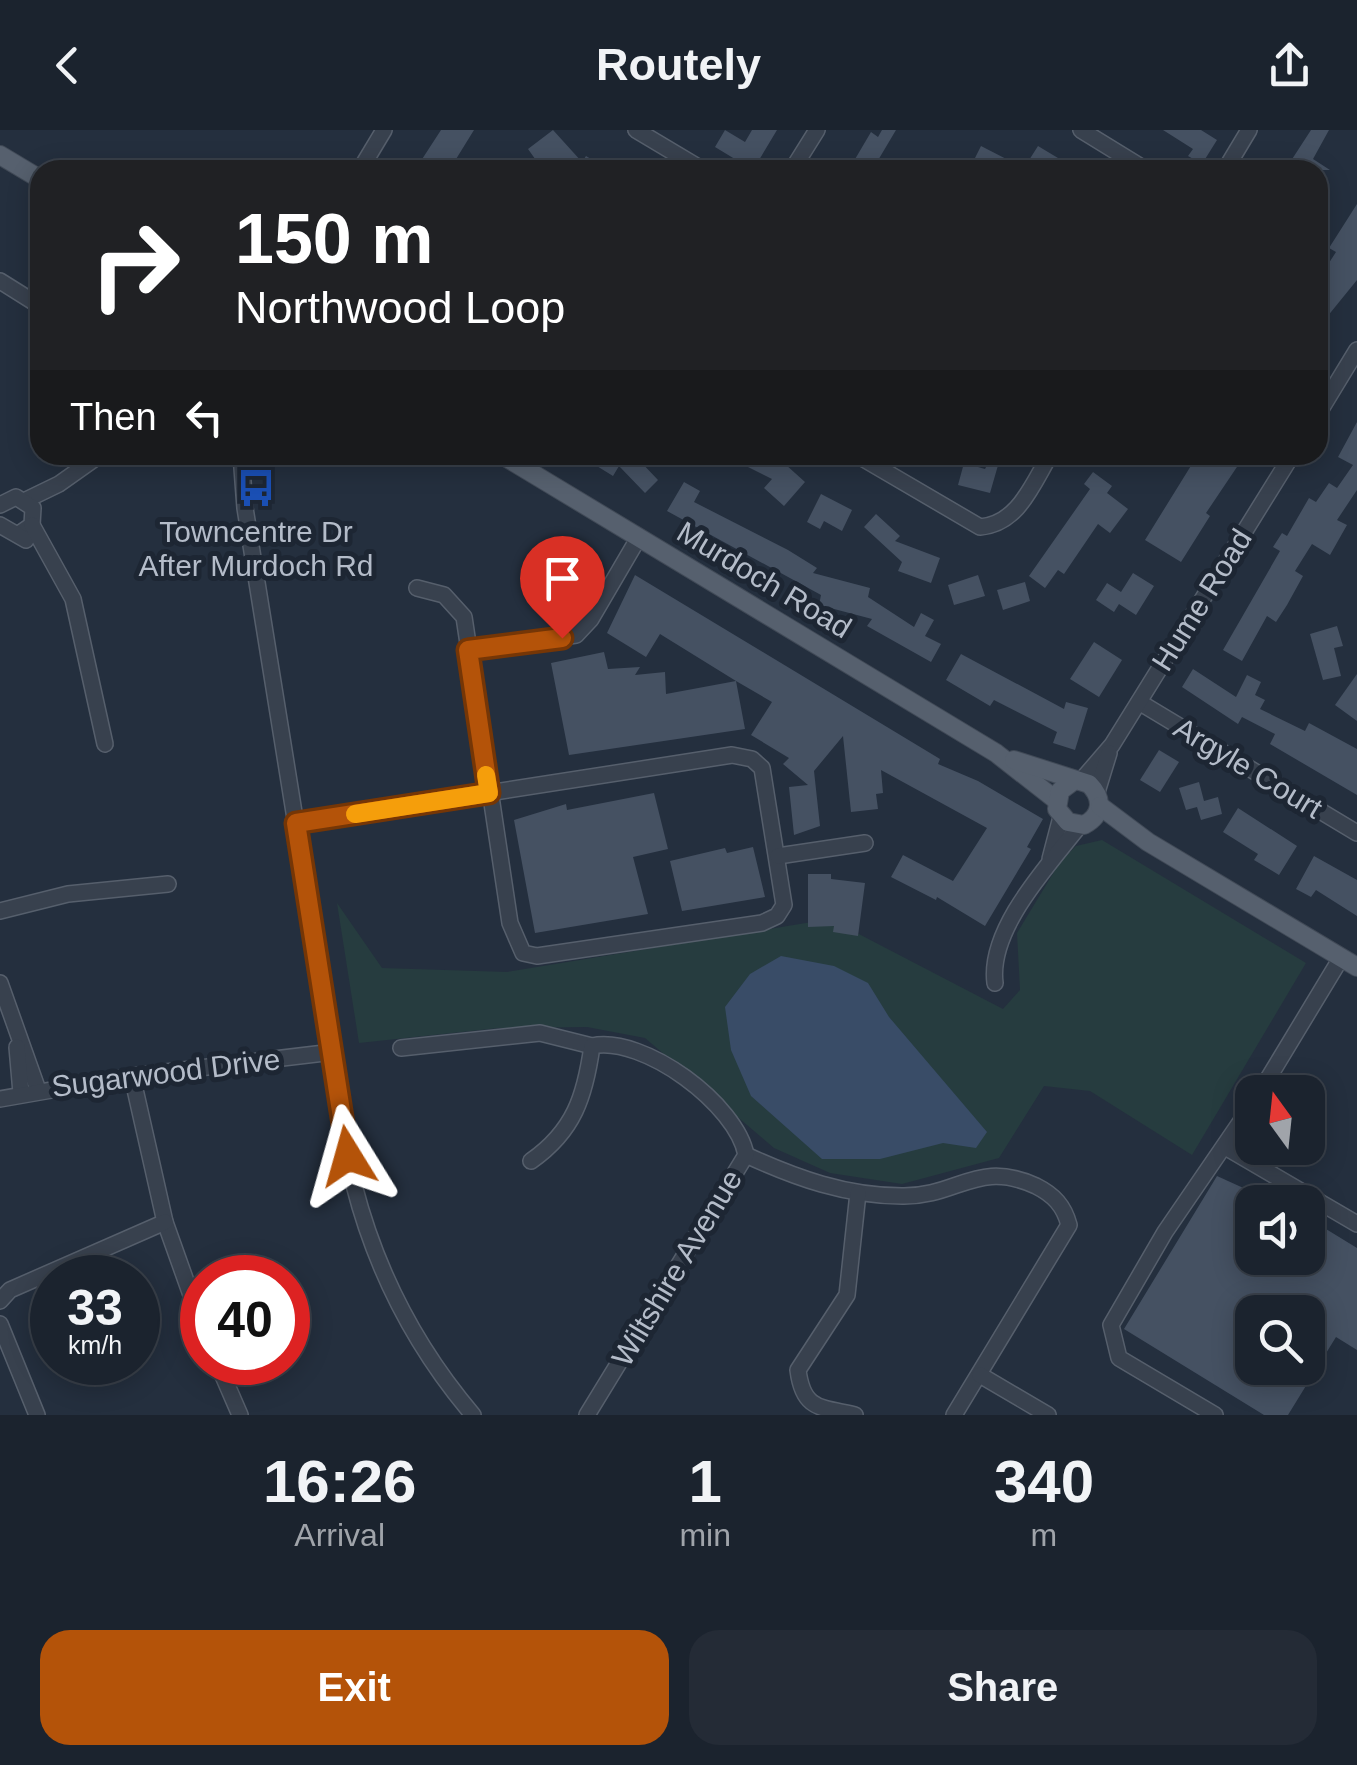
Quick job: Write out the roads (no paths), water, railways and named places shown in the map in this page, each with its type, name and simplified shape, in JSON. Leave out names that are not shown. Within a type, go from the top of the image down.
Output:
[{"type":"main road","points":[[0,155],[30,173]]},
{"type":"main road","name":"Murdoch Road","points":[[519,465],[996,753],[1058,808],[1092,811],[1349,963]]},
{"type":"main road","name":"Murdoch Road","points":[[996,753],[1076,782],[1092,811]]},
{"type":"main road","points":[[1058,808],[1076,782]]},
{"type":"street","points":[[636,130],[686,160]]},
{"type":"street","points":[[798,160],[818,130]]},
{"type":"street","points":[[1080,130],[1130,160]]},
{"type":"street","points":[[1231,160],[1249,130]]},
{"type":"street","points":[[365,160],[381,131]]},
{"type":"street","points":[[0,281],[30,300]]},
{"type":"street","points":[[1328,398],[1357,350]]},
{"type":"street","points":[[86,465],[13,516],[45,555],[73,599],[105,744]]},
{"type":"street","points":[[242,465],[245,508],[354,1185],[379,1265],[426,1353],[473,1415]]},
{"type":"street","points":[[874,465],[980,527],[1004,522],[1014,514],[1044,465]]},
{"type":"street","name":"Hume Road","points":[[1076,782],[1112,745],[1286,465]]},
{"type":"street","points":[[468,650],[576,635],[592,619],[639,537]]},
{"type":"street","points":[[296,823],[489,793],[732,754],[752,758],[766,782],[784,905],[777,916],[762,922],[538,956],[522,952],[515,942],[489,793],[464,618],[456,604],[417,588]]},
{"type":"street","name":"Argyle Court","points":[[1139,702],[1357,833]]},
{"type":"street","name":"Hume Road","points":[[1092,811],[1112,745]]},
{"type":"street","points":[[1049,863],[1058,808]]},
{"type":"street","points":[[995,983],[992,962],[998,942],[1049,863],[1092,811]]},
{"type":"street","points":[[778,856],[865,843]]},
{"type":"street","points":[[0,911],[68,894],[168,884]]},
{"type":"street","points":[[1272,1075],[1349,963]]},
{"type":"street","points":[[0,982],[38,1090]]},
{"type":"street","points":[[14,1024],[20,1093]]},
{"type":"street","name":"Wiltshire Avenue","points":[[401,1048],[540,1034],[592,1046],[628,1045],[662,1062],[733,1120],[746,1155],[587,1415]]},
{"type":"street","points":[[531,1161],[571,1124],[585,1095],[592,1046]]},
{"type":"street","name":"Sugarwood Drive","points":[[0,1098],[132,1076],[333,1052]]},
{"type":"street","points":[[132,1076],[165,1222],[180,1264]]},
{"type":"street","points":[[1216,1415],[1119,1358],[1110,1336],[1115,1312],[1164,1232],[1235,1134]]},
{"type":"street","points":[[1227,1148],[1357,1224]]},
{"type":"street","points":[[746,1155],[795,1177],[858,1193],[906,1196],[1009,1174],[1047,1191],[1064,1208],[1070,1225],[954,1415]]},
{"type":"street","points":[[855,1415],[809,1403],[801,1392],[798,1370],[847,1295],[858,1193]]},
{"type":"street","points":[[0,1300],[10,1290],[165,1222]]},
{"type":"street","points":[[0,1324],[38,1415]]},
{"type":"street","points":[[980,1375],[1048,1415]]},
{"type":"street","points":[[227,1385],[240,1415]]},
{"type":"water","points":[[781,956],[834,966],[868,983],[889,1017],[987,1132],[976,1148],[943,1143],[880,1159],[822,1159],[751,1096],[731,1050],[725,1007],[750,974]]},
{"type":"place","name":"Towncentre Dr After Murdoch Rd","points":[[256,488]]}]
